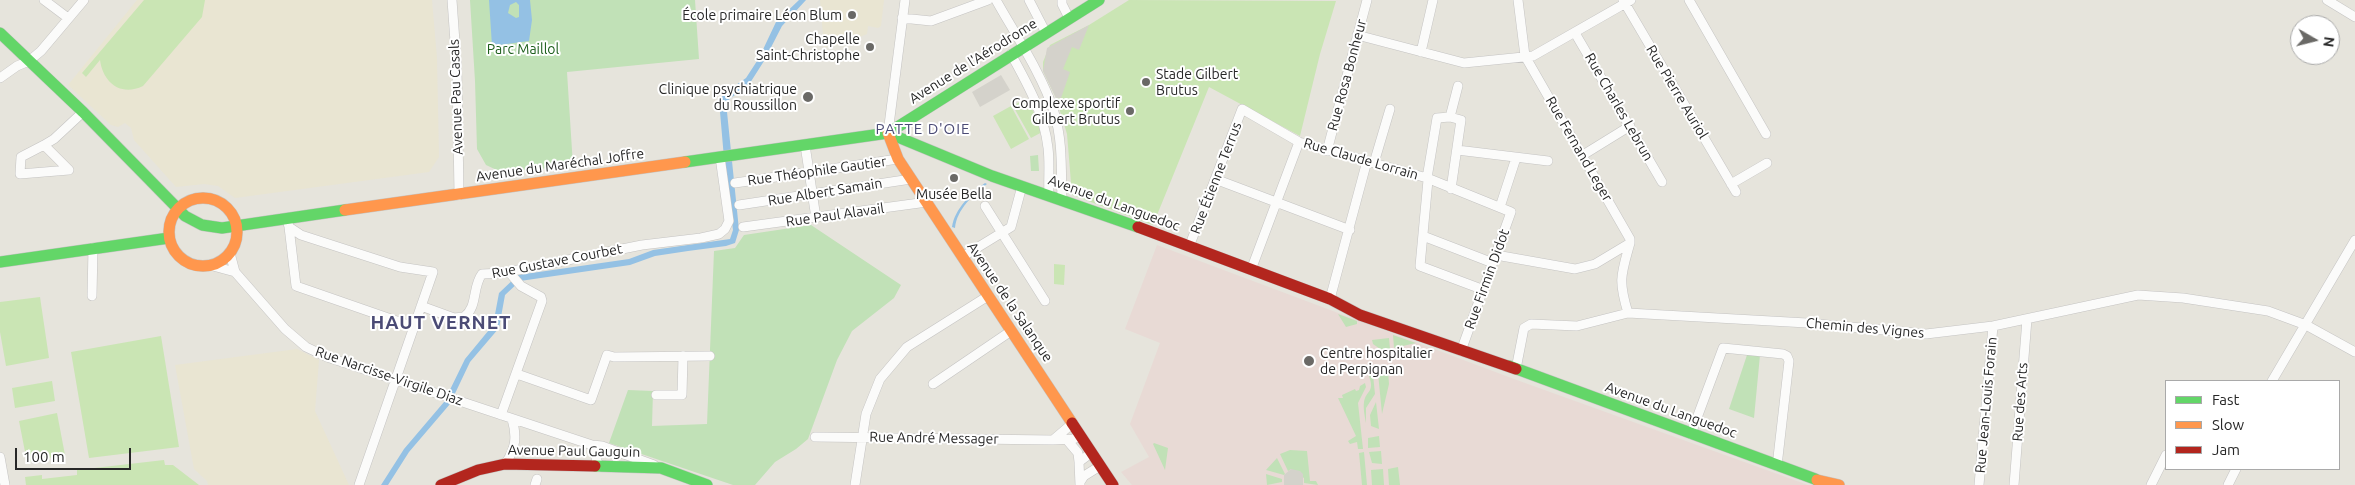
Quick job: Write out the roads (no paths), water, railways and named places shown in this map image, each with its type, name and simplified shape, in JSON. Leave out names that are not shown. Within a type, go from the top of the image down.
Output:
[{"type":"main road","name":"Avenue de l'Aérodrome","points":[[888,133],[1099,0]]},
{"type":"main road","name":"Avenue du Maréchal Joffre","points":[[0,33],[83,112],[186,216],[202,225],[222,228],[288,223],[459,195],[888,133]]},
{"type":"main road","name":"Avenue de la Salanque","points":[[888,133],[898,159],[911,180],[1113,485]]},
{"type":"main road","name":"Avenue du Languedoc","points":[[888,133],[973,168],[1330,299],[1348,302],[1516,369],[1820,482],[1839,485]]},
{"type":"main road","points":[[197,198],[215,200],[231,212],[237,226],[236,243],[230,253],[221,262],[213,266],[200,267],[187,263],[175,253],[169,238],[171,219],[178,208],[189,200],[197,198]]},
{"type":"main road","points":[[0,262],[169,238]]},
{"type":"main road","name":"Avenue Paul Gauguin","points":[[441,485],[478,470],[505,464],[661,468],[707,485]]},
{"type":"street","points":[[44,0],[68,18]]},
{"type":"street","points":[[0,78],[17,66],[29,61],[40,51],[84,0]]},
{"type":"street","name":"Avenue Pau Casals","points":[[452,0],[457,70],[459,195]]},
{"type":"street","points":[[888,133],[905,0]]},
{"type":"street","points":[[902,18],[931,22],[988,0]]},
{"type":"street","points":[[996,0],[1054,112],[1061,156],[1062,200]]},
{"type":"street","points":[[1029,0],[1046,32]]},
{"type":"street","points":[[1062,0],[1069,18]]},
{"type":"street","name":"Rue Rosa Bonheur","points":[[1327,151],[1367,0]]},
{"type":"street","points":[[1421,52],[1434,0]]},
{"type":"street","points":[[1518,0],[1526,56]]},
{"type":"street","points":[[1689,0],[1766,134]]},
{"type":"street","points":[[2327,0],[2355,17]]},
{"type":"street","points":[[1357,35],[1464,63],[1533,56],[1626,1]]},
{"type":"street","name":"Rue Pierre Auriol","points":[[1626,1],[1734,188],[1767,162]]},
{"type":"street","name":"Rue Charles Lebrun","points":[[1575,32],[1662,182]]},
{"type":"street","points":[[1011,54],[1027,82],[1044,122],[1048,149],[1049,195]]},
{"type":"street","name":"Rue Fernand Leger","points":[[1526,56],[1630,239],[1630,243]]},
{"type":"street","points":[[1450,117],[1458,86]]},
{"type":"street","name":"Rue Claude Lorrain","points":[[1242,109],[1299,142],[1428,179],[1500,207]]},
{"type":"street","name":"Rue Étienne Terrus","points":[[1189,247],[1242,109]]},
{"type":"street","points":[[1330,299],[1371,162],[1390,109]]},
{"type":"street","points":[[44,145],[69,170],[20,174],[21,157],[54,139],[83,112]]},
{"type":"street","points":[[1451,189],[1461,123],[1460,120],[1450,117],[1437,118],[1428,179],[1420,266],[1484,290]]},
{"type":"street","points":[[1583,155],[1630,126]]},
{"type":"street","points":[[1251,270],[1299,142]]},
{"type":"street","points":[[805,145],[816,218]]},
{"type":"street","points":[[1457,150],[1548,161]]},
{"type":"street","name":"Rue Gustave Courbet","points":[[421,306],[454,318],[464,317],[472,309],[478,279],[482,274],[511,274],[642,244],[701,238],[719,234],[729,222],[720,157]]},
{"type":"street","name":"Rue Firmin Didot","points":[[1462,348],[1511,212],[1500,207],[1516,158]]},
{"type":"street","name":"Rue Théophile Gautier","points":[[735,182],[898,159]]},
{"type":"street","name":"Rue Albert Samain","points":[[738,205],[911,180]]},
{"type":"street","points":[[1215,180],[1350,230]]},
{"type":"street","points":[[962,257],[1001,231],[1011,227],[1022,186]]},
{"type":"street","name":"Rue Paul Alavail","points":[[742,227],[927,202]]},
{"type":"street","points":[[985,206],[1045,301]]},
{"type":"street","points":[[288,223],[296,286],[414,327]]},
{"type":"street","points":[[288,223],[301,235],[400,267],[433,272],[359,485]]},
{"type":"street","points":[[1423,236],[1495,259],[1575,269],[1595,264],[1630,243]]},
{"type":"street","points":[[1628,312],[1621,286],[1621,271],[1630,243]]},
{"type":"street","points":[[2273,380],[2354,244]]},
{"type":"street","points":[[92,296],[94,248]]},
{"type":"street","name":"Rue Narcisse-Virgile Diaz","points":[[230,253],[236,272],[285,329],[306,346],[327,356],[512,419],[592,445],[602,446],[661,468]]},
{"type":"street","points":[[213,266],[236,272]]},
{"type":"street","points":[[501,415],[542,301],[541,297],[521,286],[511,274]]},
{"type":"street","name":"Chemin des Vignes","points":[[1516,369],[1524,328],[1531,324],[1578,326],[1628,312],[1807,323],[1926,334],[1993,326],[2082,305],[2138,295],[2183,298],[2268,311],[2306,325],[2355,352]]},
{"type":"street","points":[[855,485],[861,437],[869,402],[880,379],[907,347],[988,296]]},
{"type":"street","name":"Rue des Arts","points":[[2014,485],[2027,319]]},
{"type":"street","name":"Rue Jean-Louis Forain","points":[[1979,485],[1993,326]]},
{"type":"street","points":[[933,384],[1011,332]]},
{"type":"street","points":[[1691,434],[1724,348],[1784,354],[1789,361],[1777,466]]},
{"type":"street","points":[[517,374],[591,400],[607,355],[614,358],[710,356]]},
{"type":"street","points":[[656,395],[682,395],[683,356]]},
{"type":"street","points":[[505,464],[515,444],[516,429],[512,419]]},
{"type":"street","points":[[1053,440],[1072,423]]},
{"type":"street","name":"Rue André Messager","points":[[815,437],[1067,440],[1081,436]]},
{"type":"street","points":[[1067,440],[1078,453],[1080,483]]},
{"type":"street","points":[[592,445],[599,467]]},
{"type":"street","points":[[1079,462],[1091,452]]},
{"type":"street","points":[[0,457],[5,485]]},
{"type":"street","points":[[2152,485],[2165,457]]},
{"type":"street","points":[[1080,483],[1084,476],[1100,466]]},
{"type":"street","points":[[2228,485],[2236,470]]},
{"type":"water","points":[[489,0],[530,0],[532,20],[529,41],[492,46]],"holes":[[[516,2],[519,5],[519,17],[516,18],[508,13],[510,5]]]},
{"type":"water","points":[[799,0],[806,0],[782,26],[750,83],[726,102],[739,230],[735,243],[726,246],[655,256],[630,265],[520,281],[505,295],[499,328],[470,362],[450,404],[409,452],[388,485],[381,485],[404,449],[444,402],[465,359],[493,325],[499,293],[518,275],[629,259],[653,250],[730,239],[733,230],[725,170],[719,100],[726,92],[746,78],[759,58],[776,22]]},
{"type":"water","points":[[985,183],[987,184],[962,209],[955,228],[952,227],[960,208]]},
{"type":"place","name":"École primaire Léon Blum","points":[[852,15]]},
{"type":"place","name":"Chapelle Saint-Christophe","points":[[870,47]]},
{"type":"place","name":"Stade Gilbert Brutus","points":[[1146,82]]},
{"type":"place","name":"Clinique psychiatrique du Roussillon","points":[[808,97]]},
{"type":"place","name":"Complexe sportif Gilbert Brutus","points":[[1130,111]]},
{"type":"place","name":"Musée Bella","points":[[954,178]]},
{"type":"place","name":"Centre hospitalier de Perpignan","points":[[1309,361]]},
{"type":"district","name":"PATTE D'OIE","points":[[923,129]]},
{"type":"district","name":"HAUT VERNET","points":[[441,323]]},
{"type":"park label","name":"Parc Maillol","points":[[523,49]]}]
